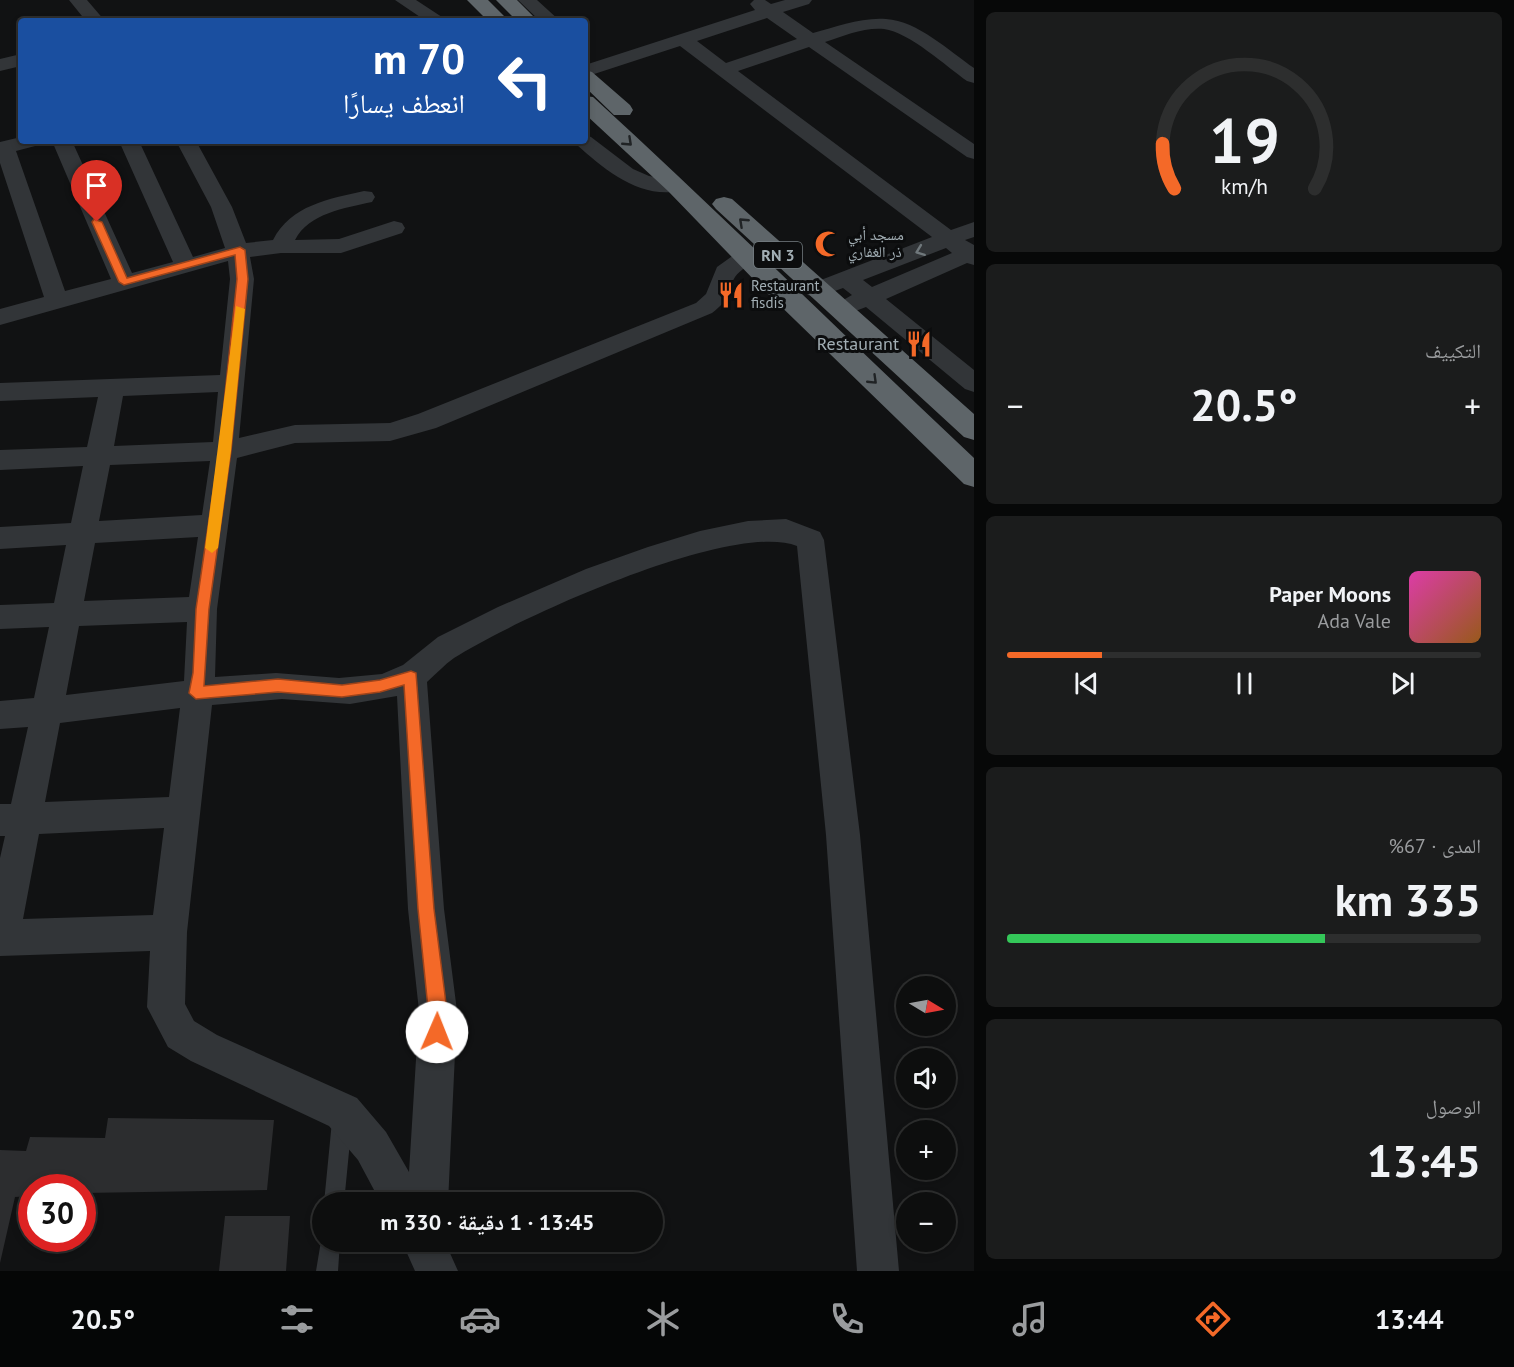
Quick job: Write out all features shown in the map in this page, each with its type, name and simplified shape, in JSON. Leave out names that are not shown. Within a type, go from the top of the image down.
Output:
[{"type":"highway","points":[[477,0],[496,18]]},
{"type":"highway","points":[[506,0],[525,18]]},
{"type":"highway","name":"RN 3","points":[[590,71],[816,290],[974,430]]},
{"type":"highway","name":"RN 3","points":[[588,105],[676,186],[746,257],[974,476]]},
{"type":"street","points":[[78,0],[93,18]]},
{"type":"street","points":[[405,0],[433,18]]},
{"type":"street","points":[[528,0],[548,18]]},
{"type":"street","points":[[590,71],[684,40],[761,5],[803,0]]},
{"type":"street","points":[[761,5],[974,153]]},
{"type":"street","points":[[724,70],[813,40],[878,22],[889,24],[974,77]]},
{"type":"street","points":[[684,40],[972,255]]},
{"type":"street","points":[[0,65],[18,61]]},
{"type":"street","points":[[20,144],[3,148],[57,302]]},
{"type":"street","points":[[63,144],[124,282]]},
{"type":"street","points":[[130,144],[186,265]]},
{"type":"street","points":[[188,144],[232,227],[240,250],[242,279],[225,451],[202,609],[200,673],[169,932],[166,1007],[181,1034],[204,1048],[343,1112],[372,1146],[397,1192]]},
{"type":"street","points":[[588,144],[626,176],[638,181],[676,186]]},
{"type":"street","points":[[281,246],[286,231],[312,211],[364,197]]},
{"type":"street","points":[[0,317],[240,250],[281,246],[306,248],[341,246],[394,228]]},
{"type":"street","points":[[816,290],[974,229]]},
{"type":"street","points":[[840,310],[972,255]]},
{"type":"street","points":[[0,460],[225,451],[295,435],[390,432],[427,421],[704,308],[717,298],[724,272],[746,257]]},
{"type":"street","points":[[847,279],[972,379]]},
{"type":"street","points":[[1,390],[232,383]]},
{"type":"street","points":[[112,388],[47,712],[12,819],[0,938],[169,932]]},
{"type":"street","points":[[0,538],[215,525]]},
{"type":"street","points":[[0,715],[47,712],[196,693],[278,686],[342,691],[380,686],[411,677],[437,654],[482,628],[617,568],[724,535],[794,530],[810,540],[843,835],[878,1271]]},
{"type":"street","points":[[0,617],[202,609]]},
{"type":"street","points":[[411,677],[426,909],[438,1011],[428,1192]]},
{"type":"street","points":[[12,819],[183,812]]},
{"type":"lane","points":[[335,1192],[343,1112]]},
{"type":"lane","points":[[327,1271],[329,1252]]},
{"type":"building","points":[[108,1118],[274,1120],[267,1190],[96,1193],[96,1174],[18,1174],[18,1197],[15,1197],[0,1263],[0,1150],[26,1151],[30,1137],[105,1138]]},
{"type":"building","points":[[225,1216],[290,1216],[286,1271],[219,1271]]},
{"type":"slow traffic","points":[[212,548],[225,451],[239,309]]},
{"type":"place","name":"مسجد أبي ذر الغفاري","points":[[828,244]]},
{"type":"place","name":"Restaurant fisdis","points":[[731,295]]},
{"type":"place","name":"Restaurant","points":[[919,344]]},
{"type":"route","points":[[97,222],[124,282],[240,250],[242,279],[225,451],[202,609],[200,673],[196,693],[278,686],[342,691],[380,686],[411,677],[426,909],[438,1011],[437,1032]]}]
